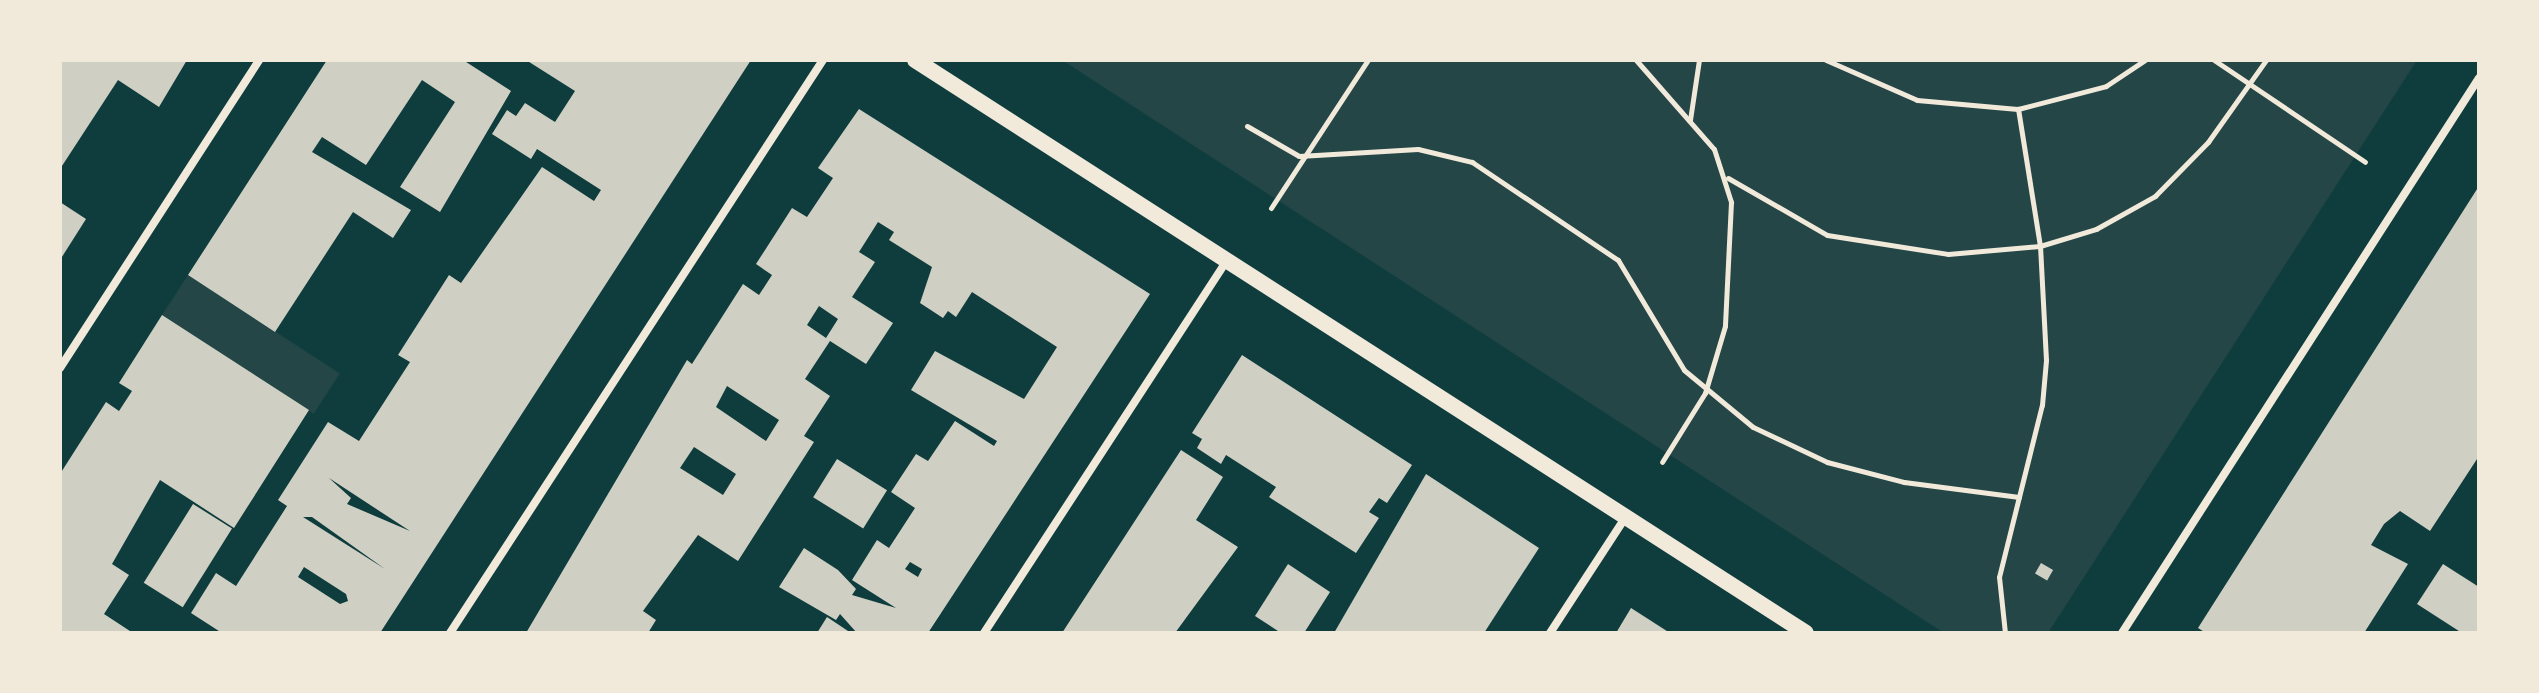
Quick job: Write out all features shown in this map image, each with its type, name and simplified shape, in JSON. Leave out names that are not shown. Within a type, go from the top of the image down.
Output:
[{"type":"main road","points":[[915,60],[1806,633]]},
{"type":"street","points":[[60,368],[259,60]]},
{"type":"street","points":[[450,633],[823,60]]},
{"type":"street","points":[[2122,633],[2479,78]]},
{"type":"street","points":[[984,633],[1226,262]]},
{"type":"street","points":[[1550,633],[1625,518]]},
{"type":"path","points":[[1271,208],[1368,60]]},
{"type":"path","points":[[1636,60],[1690,121],[1728,178],[1827,235],[1948,254],[2040,246],[2096,229],[2155,196],[2250,84],[2266,60]]},
{"type":"path","points":[[1690,121],[1699,60]]},
{"type":"path","points":[[1826,60],[1917,100],[2018,109],[2106,86],[2145,60]]},
{"type":"path","points":[[2214,60],[2365,162]]},
{"type":"path","points":[[2005,633],[1999,577],[2045,375],[2040,246],[2018,109]]},
{"type":"path","points":[[1247,126],[1306,156],[1418,149],[1506,180],[1618,260],[1705,393],[1827,462],[1904,482],[2019,497]]},
{"type":"path","points":[[1662,462],[1705,393],[1731,269],[1728,178]]},
{"type":"shaded area","points":[[1062,60],[2417,60],[2048,633],[1944,633]]},
{"type":"shaded area","points":[[188,275],[340,374],[314,414],[162,315]]},
{"type":"building","points":[[60,60],[187,60],[159,107],[118,80],[60,169]]},
{"type":"building","points":[[327,60],[463,60],[511,91],[440,212],[400,187],[455,102],[422,80],[366,165],[322,137],[312,152],[411,210],[393,238],[353,212],[275,332],[188,275]]},
{"type":"building","points":[[526,60],[751,60],[380,633],[222,633],[191,613],[216,573],[236,586],[287,506],[278,500],[328,422],[359,441],[410,362],[398,355],[449,275],[461,283],[542,167],[594,201],[601,190],[537,149],[531,159],[492,134],[507,110],[516,116],[525,103],[555,122],[575,91]],"holes":[[[329,478],[410,531],[347,504],[351,498]],[[303,517],[312,517],[385,569]],[[304,567],[346,594],[348,601],[340,604],[298,577]]]},
{"type":"building","points":[[859,109],[1150,294],[928,633],[857,633],[840,614],[836,620],[779,587],[804,548],[838,570],[856,589],[852,595],[896,608],[852,580],[877,540],[889,548],[915,508],[891,492],[916,454],[928,461],[955,421],[994,446],[997,441],[911,390],[935,351],[1024,399],[1057,347],[972,292],[956,317],[948,311],[943,318],[920,303],[932,267],[889,240],[894,232],[878,222],[859,252],[875,262],[852,297],[893,323],[866,364],[830,341],[805,379],[830,396],[804,436],[814,442],[738,561],[698,535],[643,611],[656,620],[648,633],[526,633],[687,360],[692,364],[743,284],[759,295],[772,275],[756,264],[792,208],[807,217],[833,178],[818,168]],"holes":[[[819,306],[838,319],[826,338],[807,325]],[[727,386],[779,420],[766,441],[716,407]],[[694,447],[736,474],[723,495],[680,468]],[[910,562],[922,569],[918,577],[905,569]]]},
{"type":"building","points":[[2479,186],[2479,456],[2430,531],[2400,511],[2384,524],[2371,545],[2408,564],[2364,633],[2206,633],[2198,628]]},
{"type":"building","points":[[60,202],[86,219],[60,260]]},
{"type":"building","points":[[162,315],[309,410],[234,528],[160,480],[112,564],[129,575],[104,614],[133,633],[60,633],[60,474],[106,402],[119,411],[132,391],[119,383]]},
{"type":"building","points":[[1242,355],[1412,465],[1387,503],[1379,498],[1369,512],[1379,518],[1356,553],[1269,497],[1276,487],[1226,455],[1221,464],[1197,448],[1202,439],[1192,433]]},
{"type":"building","points":[[1181,450],[1223,477],[1196,520],[1238,547],[1175,633],[1062,633]]},
{"type":"building","points":[[837,459],[887,490],[863,528],[813,497]]},
{"type":"building","points":[[1426,474],[1539,548],[1484,633],[1334,633]]},
{"type":"building","points":[[193,504],[232,528],[183,607],[144,583]]},
{"type":"building","points":[[2041,563],[2053,570],[2047,580],[2035,573]]},
{"type":"building","points":[[1288,564],[1330,592],[1304,633],[1281,633],[1255,616]]},
{"type":"building","points":[[2443,564],[2479,587],[2479,633],[2462,633],[2417,604]]},
{"type":"building","points":[[1631,608],[1670,633],[1616,633]]},
{"type":"building","points":[[827,617],[851,633],[817,633]]}]
